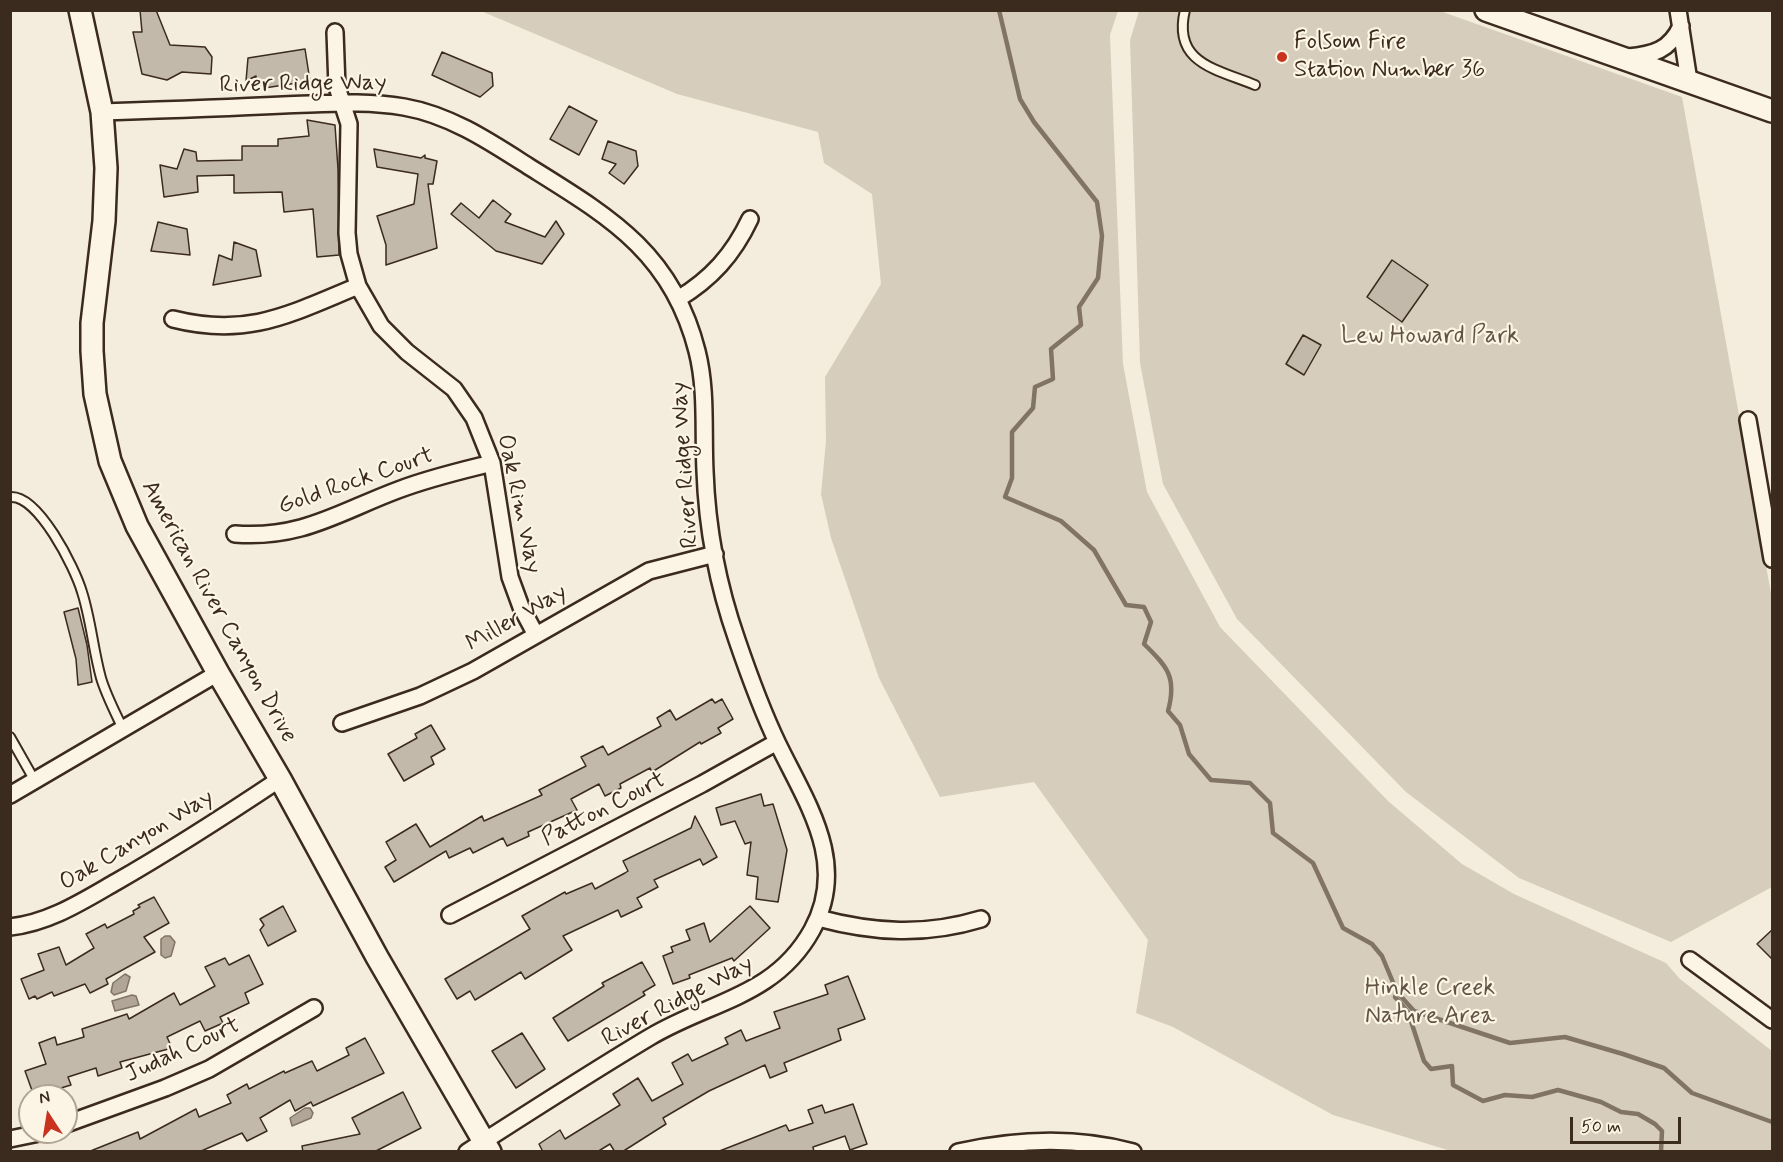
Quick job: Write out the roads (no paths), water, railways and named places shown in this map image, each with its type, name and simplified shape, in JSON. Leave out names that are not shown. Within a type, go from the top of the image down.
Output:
[{"type":"main road","name":"American River Canyon Drive","points":[[80,10],[102,112],[106,168],[104,221],[92,323],[92,351],[103,434],[133,518],[218,673],[280,779],[480,1148]]},
{"type":"main road","points":[[1486,10],[1773,111]]},
{"type":"street","points":[[1678,10],[1689,81]]},
{"type":"street","points":[[1616,57],[1645,56],[1659,51],[1675,39],[1681,26]]},
{"type":"street","name":"Oak Rim Way","points":[[335,32],[338,87],[349,124],[347,233],[349,254],[358,286],[369,309],[388,334],[437,373],[461,399],[484,440],[492,463],[510,577],[521,607],[536,635]]},
{"type":"street","name":"River Ridge Way","points":[[102,112],[342,103],[405,107],[429,113],[475,133],[616,223],[651,258],[678,299],[691,330],[702,379],[705,472],[715,554],[736,637],[777,742],[814,815],[823,841],[825,884],[818,918],[801,949],[770,980],[744,995],[691,1016],[653,1035],[480,1148]]},
{"type":"street","points":[[678,299],[715,272],[729,256],[750,219]]},
{"type":"street","points":[[173,319],[219,327],[266,322],[358,286]]},
{"type":"street","points":[[1748,420],[1773,559]]},
{"type":"street","name":"Gold Rock Court","points":[[235,534],[267,535],[314,526],[398,490],[442,475],[492,463]]},
{"type":"street","name":"Miller Way","points":[[342,723],[420,696],[473,671],[649,571],[715,554]]},
{"type":"street","points":[[10,795],[36,782],[218,673]]},
{"type":"street","name":"Patton Court","points":[[450,915],[702,784],[777,742]]},
{"type":"street","name":"Oak Canyon Way","points":[[10,927],[41,920],[75,906],[168,853],[280,779]]},
{"type":"street","points":[[818,918],[854,927],[903,932],[928,931],[981,919]]},
{"type":"street","points":[[1690,960],[1773,1020]]},
{"type":"street","name":"Judah Court","points":[[78,1120],[165,1088],[209,1069],[314,1008]]},
{"type":"street","points":[[958,1152],[1028,1140],[1133,1152]]},
{"type":"lane","points":[[1185,10],[1182,36],[1186,50],[1199,62],[1255,85]]},
{"type":"lane","points":[[10,496],[18,496],[33,505],[77,579],[84,600],[101,679],[123,729]]},
{"type":"lane","points":[[10,737],[36,782]]},
{"type":"waterway","points":[[999,10],[1020,99],[1034,122],[1097,202],[1102,236],[1098,278],[1079,307],[1081,325],[1051,349],[1053,379],[1035,387],[1033,408],[1012,432],[1012,478],[1005,497],[1061,521],[1094,550],[1126,605],[1144,607],[1151,622],[1144,644],[1165,667],[1171,681],[1171,700],[1168,711],[1180,725],[1189,754],[1211,780],[1250,783],[1270,803],[1273,833],[1313,863],[1343,928],[1372,944],[1382,956],[1397,992],[1414,1011],[1510,1043],[1565,1037],[1623,1054],[1664,1068],[1692,1093],[1772,1122]]},
{"type":"waterway","points":[[1397,992],[1395,997],[1408,1012],[1424,1061],[1431,1069],[1452,1066],[1453,1085],[1483,1101],[1505,1095],[1532,1097],[1558,1090],[1601,1102],[1621,1112],[1638,1114],[1655,1124],[1662,1131],[1661,1152]]},
{"type":"place","name":"Folsom Fire Station Number 36","points":[[1282,57]]},
{"type":"park label","name":"Lew Howard Park","points":[[1430,337]]},
{"type":"park label","name":"Hinkle Creek Nature Area","points":[[1430,1003]]}]
